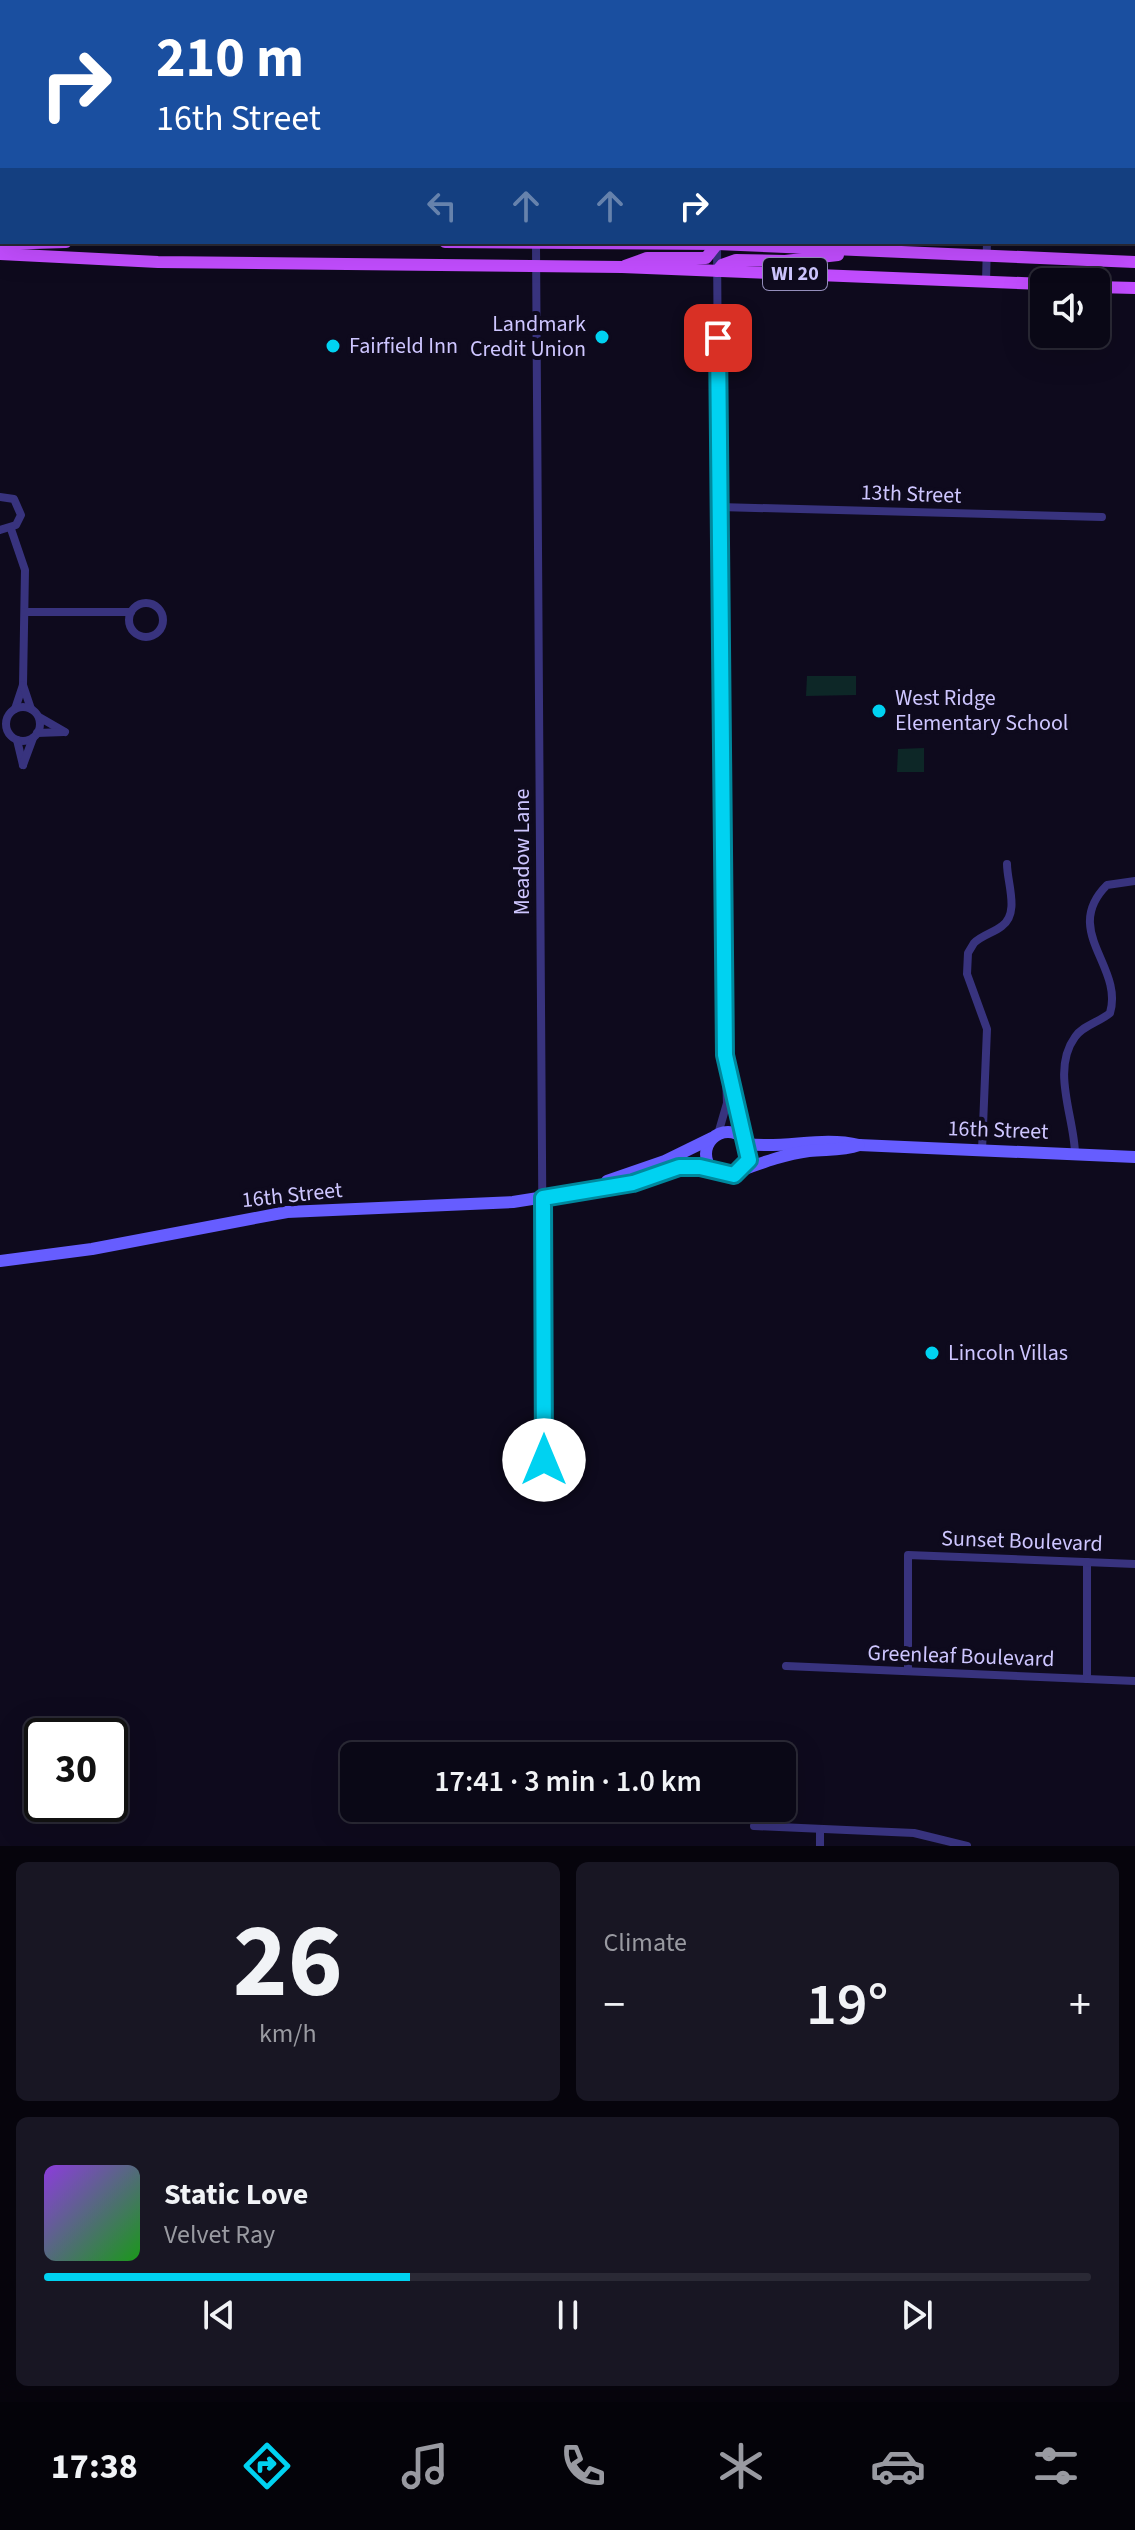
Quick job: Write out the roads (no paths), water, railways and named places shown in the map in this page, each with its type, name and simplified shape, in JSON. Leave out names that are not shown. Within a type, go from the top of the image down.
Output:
[{"type":"main road","points":[[622,267],[647,258],[706,258],[716,244]]},
{"type":"main road","name":"WI 20","points":[[735,244],[1135,262]]},
{"type":"main road","points":[[717,271],[722,265],[736,260],[802,261],[862,251]]},
{"type":"main road","name":"WI 20","points":[[0,254],[158,262],[622,267],[1030,284]]},
{"type":"main road","points":[[1110,287],[1135,288]]},
{"type":"street","name":"Meadow Lane","points":[[536,244],[544,1460]]},
{"type":"street","points":[[713,1170],[706,1158],[727,1103],[717,244]]},
{"type":"street","points":[[986,282],[987,244]]},
{"type":"street","points":[[0,497],[14,499],[21,509],[19,521],[11,529],[0,530]]},
{"type":"street","name":"13th Street","points":[[719,507],[1102,517]]},
{"type":"street","points":[[11,529],[25,570],[23,685],[15,709],[4,717],[4,731],[17,740],[23,765],[39,717]]},
{"type":"street","points":[[25,612],[131,612],[138,605],[153,605],[161,612],[161,627],[153,635],[136,634],[129,624],[131,612]]},
{"type":"street","points":[[17,740],[65,732],[31,709],[23,685]]},
{"type":"street","points":[[15,709],[31,709]]},
{"type":"street","points":[[982,1150],[987,1029],[966,964],[974,943],[1004,925],[1009,918],[1012,900],[1007,864]]},
{"type":"street","points":[[1075,1153],[1074,1126],[1062,1078],[1076,1035],[1110,1013],[1114,1000],[1111,981],[1090,936],[1094,902],[1107,885],[1135,881]]},
{"type":"street","points":[[725,1055],[749,1160],[742,1170]]},
{"type":"street","name":"16th Street","points":[[589,1188],[665,1161],[716,1136],[732,1132],[746,1142],[783,1147],[836,1139],[859,1145],[1135,1157]]},
{"type":"street","name":"16th Street","points":[[0,1261],[80,1251],[287,1212],[543,1198],[633,1183],[679,1167],[713,1170],[727,1176],[780,1157],[812,1151],[844,1151],[859,1145]]},
{"type":"street","name":"Sunset Boulevard","points":[[908,1671],[908,1555],[1135,1564]]},
{"type":"street","points":[[1087,1562],[1087,1679]]},
{"type":"street","name":"Greenleaf Boulevard","points":[[786,1666],[1135,1681]]},
{"type":"street","points":[[754,1826],[914,1833],[967,1846]]},
{"type":"street","points":[[820,1829],[820,1846]]},
{"type":"place","name":"Landmark Credit Union","points":[[602,337]]},
{"type":"place","name":"Fairfield Inn","points":[[333,346]]},
{"type":"place","name":"West Ridge Elementary School","points":[[879,711]]},
{"type":"place","name":"Lincoln Villas","points":[[932,1353]]}]
